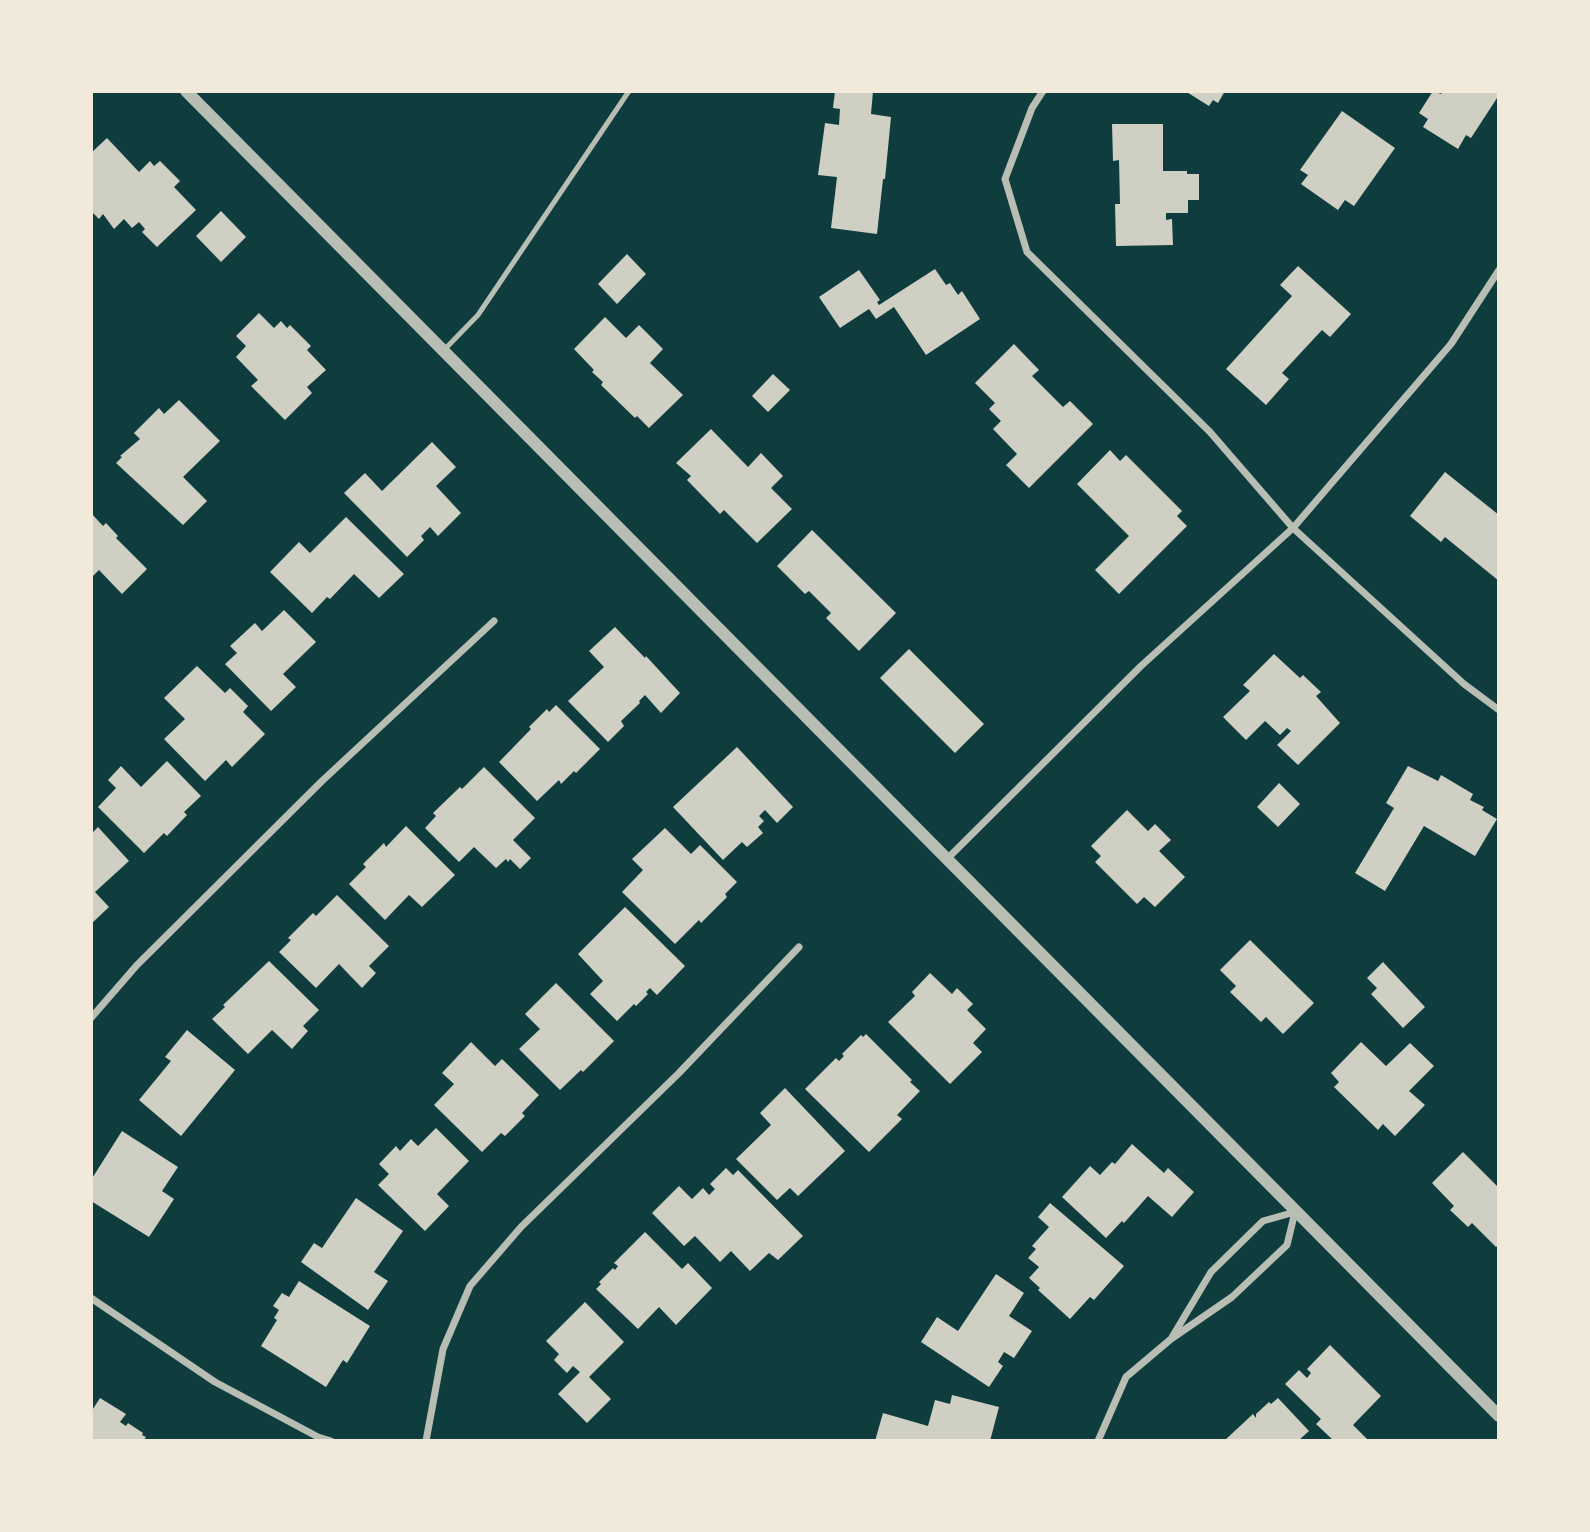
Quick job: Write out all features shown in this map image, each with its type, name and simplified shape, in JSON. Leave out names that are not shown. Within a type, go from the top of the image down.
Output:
[{"type":"street","points":[[186,91],[1499,1416]]},
{"type":"street","points":[[1043,91],[1032,108],[1005,179],[1027,252],[1210,432],[1293,528],[1464,684],[1499,710]]},
{"type":"street","points":[[947,859],[1141,666],[1293,528],[1451,344],[1499,270]]},
{"type":"street","points":[[91,1018],[137,965],[323,780],[494,621]]},
{"type":"street","points":[[426,1441],[443,1349],[470,1286],[521,1227],[679,1073],[799,947]]},
{"type":"street","points":[[1171,1339],[1211,1272],[1263,1221],[1295,1212]]},
{"type":"street","points":[[1098,1441],[1126,1377],[1171,1339],[1232,1297],[1287,1245],[1295,1212]]},
{"type":"street","points":[[91,1298],[215,1382],[318,1437],[331,1441]]},
{"type":"lane","points":[[444,350],[478,315],[629,91]]},
{"type":"building","points":[[835,91],[873,91],[871,114],[891,117],[877,234],[831,228],[837,177],[818,175],[825,123],[839,125],[840,109],[833,108]]},
{"type":"building","points":[[1185,91],[1225,91],[1218,103],[1213,100],[1209,106]]},
{"type":"building","points":[[1433,91],[1441,94],[1443,91],[1499,91],[1499,95],[1471,138],[1466,135],[1458,149],[1423,127],[1428,119],[1419,113]]},
{"type":"building","points":[[1342,111],[1395,148],[1354,206],[1345,200],[1338,210],[1301,184],[1308,175],[1300,170]]},
{"type":"building","points":[[1112,124],[1163,124],[1163,171],[1199,174],[1199,200],[1188,200],[1188,213],[1166,213],[1166,220],[1172,219],[1173,245],[1116,246],[1115,204],[1120,204],[1119,160],[1113,161]]},
{"type":"building","points":[[107,138],[139,172],[150,161],[154,166],[160,161],[180,181],[174,187],[196,210],[157,247],[142,232],[145,229],[139,222],[132,228],[124,219],[114,229],[103,214],[99,219],[91,211],[91,153]]},
{"type":"building","points":[[221,211],[246,237],[221,262],[196,236]]},
{"type":"building","points":[[627,254],[646,274],[617,304],[598,284]]},
{"type":"building","points":[[1298,266],[1351,314],[1330,337],[1322,330],[1282,373],[1289,379],[1266,405],[1226,369],[1292,296],[1280,285]]},
{"type":"building","points":[[935,269],[946,285],[950,283],[958,295],[962,291],[980,319],[926,355],[894,307],[876,319],[869,309],[840,328],[819,297],[859,270],[880,300],[877,302],[879,305]]},
{"type":"building","points":[[259,313],[274,328],[281,321],[287,328],[290,325],[311,346],[307,350],[326,370],[307,387],[312,393],[285,420],[251,386],[258,380],[236,357],[246,346],[236,336]]},
{"type":"building","points":[[605,317],[626,338],[639,325],[663,349],[650,363],[683,395],[649,428],[601,385],[603,382],[592,372],[594,370],[574,349]]},
{"type":"building","points":[[1014,344],[1039,370],[1032,376],[1063,407],[1070,401],[1093,424],[1029,488],[1006,465],[1017,454],[993,429],[1001,421],[989,409],[995,403],[975,383]]},
{"type":"building","points":[[773,374],[790,390],[768,412],[752,396]]},
{"type":"building","points":[[179,400],[220,441],[183,477],[207,501],[183,525],[116,463],[122,457],[120,456],[140,439],[134,433],[159,408],[164,414]]},
{"type":"building","points":[[711,429],[748,467],[761,453],[783,476],[771,488],[792,509],[757,543],[724,510],[720,514],[687,480],[691,476],[676,463]]},
{"type":"building","points":[[432,442],[456,467],[436,486],[461,513],[438,536],[430,527],[421,536],[424,540],[407,557],[344,493],[365,473],[382,491]]},
{"type":"building","points":[[1110,450],[1120,461],[1126,455],[1182,511],[1177,516],[1187,526],[1119,594],[1095,570],[1129,536],[1077,484]]},
{"type":"building","points":[[1445,472],[1499,515],[1499,581],[1445,537],[1441,542],[1410,516]]},
{"type":"building","points":[[91,513],[103,526],[106,523],[118,536],[116,538],[147,569],[122,594],[99,570],[91,578]]},
{"type":"building","points":[[346,517],[404,574],[379,598],[354,574],[312,613],[270,572],[299,542],[310,553]]},
{"type":"building","points":[[812,530],[896,613],[859,651],[826,618],[831,613],[809,591],[805,594],[777,566]]},
{"type":"building","points":[[284,610],[316,642],[283,674],[296,687],[271,711],[225,664],[237,653],[230,646],[255,623],[262,631]]},
{"type":"building","points":[[615,627],[680,693],[661,713],[645,695],[621,721],[624,726],[608,742],[568,701],[604,667],[589,651]]},
{"type":"building","points":[[909,649],[984,724],[955,753],[880,678]]},
{"type":"building","points":[[1274,654],[1300,678],[1303,675],[1321,692],[1316,696],[1340,723],[1298,765],[1277,745],[1291,731],[1287,728],[1280,735],[1265,721],[1246,740],[1223,717],[1250,691],[1243,685]]},
{"type":"building","points":[[197,666],[225,693],[230,688],[248,706],[243,712],[265,734],[232,767],[226,760],[205,781],[164,739],[185,719],[164,698]]},
{"type":"building","points":[[556,705],[600,749],[576,773],[574,771],[561,784],[559,780],[537,801],[499,762],[547,709],[549,712]]},
{"type":"building","points":[[737,747],[793,807],[777,823],[765,810],[759,816],[764,821],[758,827],[763,833],[747,847],[742,842],[723,860],[673,807]]},
{"type":"building","points":[[167,761],[201,796],[184,812],[187,815],[167,836],[164,833],[144,853],[98,807],[116,788],[108,780],[121,766],[141,787]]},
{"type":"building","points":[[1408,766],[1438,781],[1441,775],[1473,794],[1470,800],[1484,807],[1482,810],[1497,819],[1475,856],[1424,826],[1385,891],[1355,873],[1394,808],[1386,803]]},
{"type":"building","points":[[484,767],[535,818],[513,840],[531,858],[520,869],[510,859],[508,862],[506,859],[496,868],[474,847],[459,862],[425,828],[436,816],[433,813]]},
{"type":"building","points":[[1279,783],[1300,804],[1278,827],[1257,807]]},
{"type":"building","points":[[1127,810],[1148,831],[1155,824],[1171,840],[1159,851],[1185,877],[1155,907],[1144,897],[1137,904],[1095,862],[1101,856],[1091,846]]},
{"type":"building","points":[[406,826],[455,875],[422,907],[409,895],[385,920],[349,884],[366,867],[363,864],[384,843],[386,847]]},
{"type":"building","points":[[98,827],[129,861],[95,892],[109,907],[91,924],[91,834]]},
{"type":"building","points":[[665,828],[691,854],[700,845],[737,882],[725,894],[727,897],[701,923],[699,920],[675,944],[622,892],[643,870],[632,859]]},
{"type":"building","points":[[337,895],[389,946],[369,966],[376,973],[362,988],[339,964],[316,988],[279,952],[291,940],[288,938],[313,913],[316,916]]},
{"type":"building","points":[[625,907],[685,966],[657,995],[650,988],[646,992],[648,994],[636,1006],[634,1004],[617,1021],[590,994],[603,981],[578,954]]},
{"type":"building","points":[[1250,940],[1314,1003],[1283,1034],[1266,1017],[1261,1022],[1230,992],[1236,986],[1220,970]]},
{"type":"building","points":[[269,961],[319,1010],[303,1026],[308,1031],[292,1049],[272,1030],[248,1054],[212,1019]]},
{"type":"building","points":[[1383,962],[1425,1007],[1403,1028],[1371,994],[1377,988],[1367,978]]},
{"type":"building","points":[[930,973],[952,994],[957,988],[973,1004],[967,1010],[986,1029],[973,1043],[982,1052],[950,1084],[888,1022],[915,996],[912,992]]},
{"type":"building","points":[[556,983],[614,1041],[583,1072],[581,1070],[560,1090],[519,1049],[540,1029],[525,1014]]},
{"type":"building","points":[[187,1030],[235,1070],[181,1136],[139,1100],[171,1061],[165,1057]]},
{"type":"building","points":[[866,1034],[920,1091],[897,1115],[902,1119],[869,1152],[805,1089],[836,1058],[839,1061],[844,1056],[842,1054],[861,1035],[863,1037]]},
{"type":"building","points":[[471,1042],[495,1066],[502,1059],[539,1095],[522,1113],[525,1116],[505,1136],[501,1133],[482,1152],[434,1105],[454,1084],[442,1073]]},
{"type":"building","points":[[1361,1042],[1386,1066],[1410,1043],[1434,1066],[1409,1091],[1425,1105],[1395,1136],[1383,1124],[1378,1130],[1334,1087],[1339,1082],[1331,1073]]},
{"type":"building","points":[[785,1088],[845,1151],[798,1196],[790,1188],[777,1200],[736,1159],[771,1125],[760,1113]]},
{"type":"building","points":[[436,1128],[469,1161],[437,1194],[449,1206],[425,1231],[378,1185],[389,1174],[379,1164],[396,1146],[400,1151],[411,1139],[418,1146]]},
{"type":"building","points":[[122,1131],[178,1167],[162,1191],[174,1199],[149,1237],[91,1201],[91,1180]]},
{"type":"building","points":[[1132,1144],[1164,1173],[1168,1168],[1194,1192],[1172,1217],[1148,1196],[1124,1223],[1122,1221],[1106,1238],[1062,1197],[1090,1166],[1100,1175],[1112,1162],[1115,1164]]},
{"type":"building","points":[[1463,1152],[1499,1188],[1499,1244],[1496,1247],[1472,1223],[1468,1227],[1450,1210],[1454,1206],[1432,1183]]},
{"type":"building","points":[[726,1168],[733,1175],[738,1170],[803,1236],[778,1260],[769,1253],[750,1271],[731,1251],[720,1262],[695,1236],[684,1246],[652,1213],[679,1186],[692,1199],[703,1188],[709,1195],[715,1189],[710,1184]]},
{"type":"building","points":[[356,1198],[403,1231],[374,1272],[388,1281],[368,1310],[301,1262],[314,1243],[322,1248]]},
{"type":"building","points":[[1050,1203],[1124,1266],[1094,1300],[1090,1297],[1070,1319],[1038,1290],[1040,1288],[1029,1278],[1039,1267],[1028,1258],[1036,1249],[1032,1246],[1049,1227],[1038,1217]]},
{"type":"building","points":[[645,1232],[682,1269],[688,1263],[712,1288],[676,1325],[659,1307],[638,1329],[596,1289],[601,1284],[599,1282],[618,1266],[614,1263]]},
{"type":"building","points":[[996,1274],[1024,1293],[1009,1316],[1032,1331],[1014,1358],[1004,1352],[998,1362],[1003,1366],[989,1387],[921,1342],[937,1317],[958,1331]]},
{"type":"building","points":[[299,1281],[370,1326],[347,1363],[343,1360],[326,1387],[261,1346],[277,1320],[274,1318],[279,1310],[273,1306],[282,1293],[289,1297]]},
{"type":"building","points":[[585,1302],[624,1342],[589,1377],[611,1399],[587,1423],[558,1394],[580,1372],[573,1366],[567,1373],[554,1360],[559,1354],[546,1341]]},
{"type":"building","points":[[1330,1345],[1381,1396],[1353,1425],[1369,1441],[1334,1441],[1316,1424],[1321,1419],[1285,1384],[1299,1370],[1307,1378],[1311,1373],[1307,1369]]},
{"type":"building","points":[[952,1395],[999,1407],[990,1441],[875,1441],[883,1413],[928,1426],[935,1400],[950,1404]]},
{"type":"building","points":[[100,1398],[126,1414],[120,1422],[126,1426],[128,1423],[143,1433],[146,1437],[143,1441],[91,1441],[91,1412]]},
{"type":"building","points":[[1278,1398],[1309,1431],[1298,1441],[1224,1441],[1253,1414],[1256,1418],[1256,1414],[1269,1402],[1271,1404]]}]
